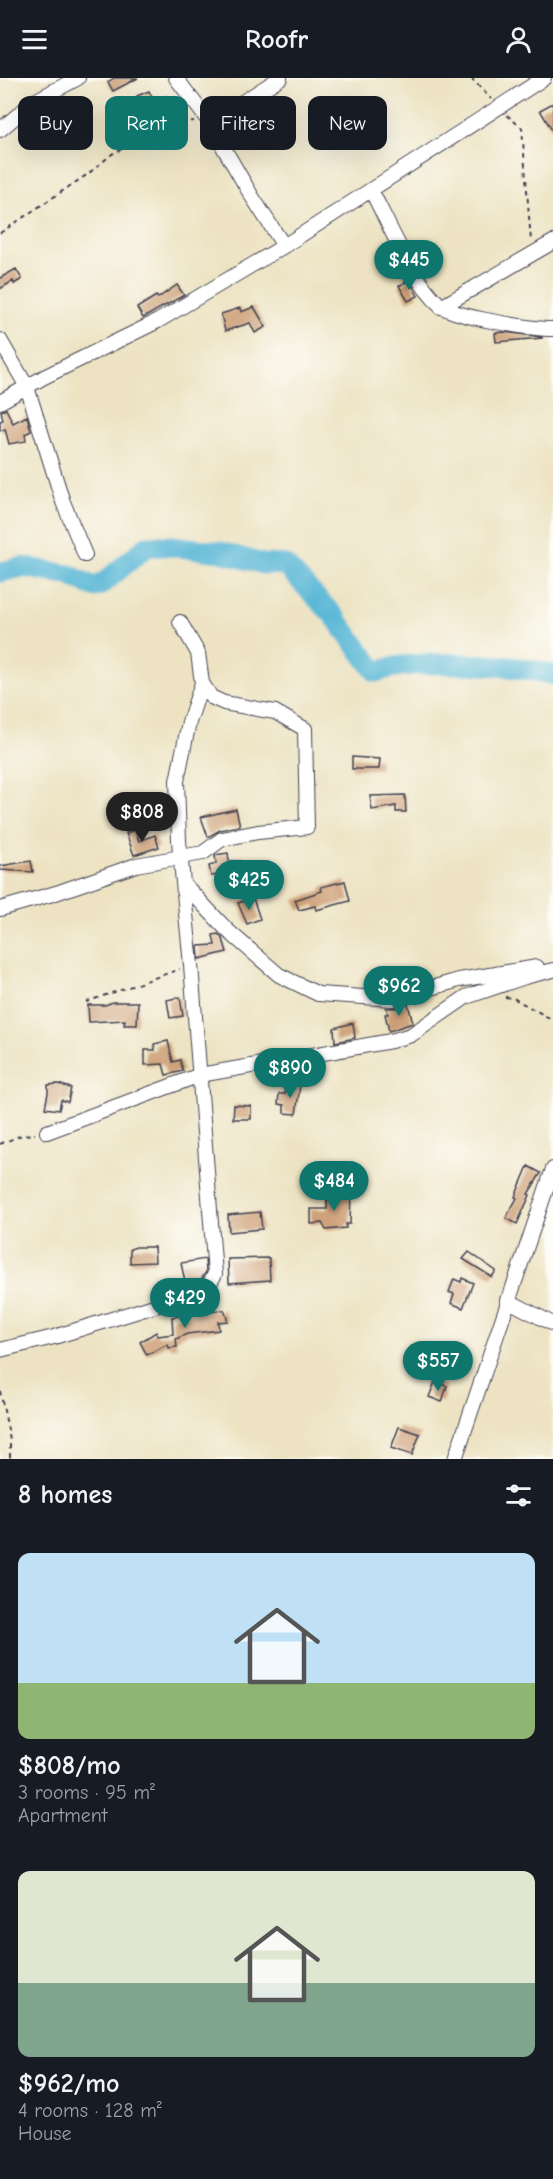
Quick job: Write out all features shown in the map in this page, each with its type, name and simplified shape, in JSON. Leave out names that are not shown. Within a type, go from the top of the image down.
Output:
[{"type":"street","points":[[0,130],[33,102],[78,78]]},
{"type":"street","points":[[176,78],[200,110]]},
{"type":"street","points":[[252,96],[280,78]]},
{"type":"street","points":[[0,402],[158,321],[284,246],[544,78]]},
{"type":"street","points":[[225,150],[284,246]]},
{"type":"street","points":[[371,190],[417,277],[441,307],[482,320],[553,329]]},
{"type":"street","points":[[441,307],[553,242]]},
{"type":"street","points":[[0,340],[27,387],[63,502],[85,555]]},
{"type":"street","points":[[0,909],[136,866],[203,853],[222,839],[258,832],[307,827],[305,729],[274,712],[224,703],[211,697],[202,683],[198,653],[180,622]]},
{"type":"street","points":[[0,1350],[54,1338],[206,1290],[215,1274],[191,965],[180,856],[177,781],[189,722],[202,683]]},
{"type":"street","points":[[183,883],[227,930],[279,975],[318,994],[393,999],[459,980],[533,966],[553,969]]},
{"type":"street","points":[[46,1132],[200,1075],[391,1041],[411,1035],[466,997],[553,969]]},
{"type":"street","points":[[455,1459],[507,1300],[553,1170]]},
{"type":"street","points":[[507,1300],[553,1324]]},
{"type":"path","points":[[471,78],[499,108],[522,128],[532,255]]},
{"type":"path","points":[[0,233],[88,174],[112,154],[128,146],[141,133],[159,125],[200,120]]},
{"type":"path","points":[[86,1002],[191,965]]},
{"type":"path","points":[[504,997],[513,998],[553,1020]]},
{"type":"path","points":[[0,1144],[22,1135],[46,1132]]},
{"type":"path","points":[[0,1391],[10,1440],[8,1459]]},
{"type":"building","points":[[114,78],[138,78],[113,91],[108,82]]},
{"type":"building","points":[[149,91],[152,96],[137,96]]},
{"type":"building","points":[[553,103],[553,132],[540,110]]},
{"type":"building","points":[[16,269],[22,279],[14,284],[13,281],[0,289],[0,278]]},
{"type":"building","points":[[409,280],[418,296],[408,301],[399,286]]},
{"type":"building","points":[[177,285],[184,295],[143,318],[137,308]]},
{"type":"building","points":[[254,307],[266,327],[255,333],[250,323],[225,331],[221,314],[240,308],[241,312]]},
{"type":"building","points":[[504,332],[542,338],[496,342],[495,333]]},
{"type":"building","points":[[6,409],[13,423],[27,416],[31,431],[25,434],[26,441],[9,444],[5,429],[0,431],[0,421],[3,420],[1,411]]},
{"type":"building","points":[[352,757],[380,759],[379,769],[352,769]]},
{"type":"building","points":[[405,795],[406,812],[396,812],[396,806],[372,810],[370,796]]},
{"type":"building","points":[[236,809],[240,826],[220,830],[208,837],[201,817]]},
{"type":"building","points":[[135,830],[139,841],[155,835],[159,847],[134,855],[126,833]]},
{"type":"building","points":[[228,853],[229,861],[240,861],[240,873],[211,876],[209,866],[216,864],[215,855]]},
{"type":"building","points":[[31,861],[33,872],[0,870],[0,866]]},
{"type":"building","points":[[345,881],[350,901],[316,910],[315,906],[299,910],[295,900],[322,891],[321,887]]},
{"type":"building","points":[[253,898],[260,919],[247,924],[238,903]]},
{"type":"building","points":[[218,934],[223,939],[227,952],[199,959],[198,946],[215,945],[213,935]]},
{"type":"building","points":[[180,997],[183,1016],[170,1018],[167,1000]]},
{"type":"building","points":[[113,1002],[138,1002],[137,1025],[124,1025],[125,1020],[89,1022],[88,1005],[105,1005]]},
{"type":"building","points":[[408,1004],[413,1023],[389,1031],[386,1008]]},
{"type":"building","points":[[353,1023],[355,1038],[335,1042],[334,1028]]},
{"type":"building","points":[[168,1041],[173,1062],[180,1060],[183,1071],[166,1075],[163,1064],[145,1065],[145,1050],[155,1050],[154,1044]]},
{"type":"building","points":[[287,1083],[300,1085],[296,1114],[284,1113],[284,1105],[278,1104],[279,1094],[285,1094]]},
{"type":"building","points":[[58,1084],[71,1088],[68,1102],[61,1100],[59,1110],[45,1108],[48,1085]]},
{"type":"building","points":[[234,1105],[251,1106],[251,1119],[233,1119]]},
{"type":"building","points":[[528,1166],[541,1173],[528,1194],[530,1195],[517,1224],[506,1218],[517,1198],[515,1197]]},
{"type":"building","points":[[327,1193],[351,1194],[350,1224],[346,1224],[346,1228],[326,1230],[322,1223],[311,1224],[311,1209],[327,1209]]},
{"type":"building","points":[[260,1212],[262,1229],[229,1232],[228,1215]]},
{"type":"building","points":[[154,1247],[155,1262],[130,1263],[130,1249]]},
{"type":"building","points":[[469,1252],[496,1271],[492,1277],[463,1259]]},
{"type":"building","points":[[269,1258],[270,1280],[229,1283],[228,1259]]},
{"type":"building","points":[[205,1259],[206,1272],[201,1280],[185,1282],[181,1263]]},
{"type":"building","points":[[462,1278],[473,1283],[463,1308],[451,1303],[454,1294],[449,1292],[454,1279],[461,1282]]},
{"type":"building","points":[[224,1310],[228,1321],[218,1322],[219,1330],[187,1334],[176,1339],[177,1347],[169,1348],[168,1344],[147,1355],[140,1342],[156,1332],[158,1336],[173,1334],[172,1317]]},
{"type":"building","points":[[435,1382],[447,1386],[442,1402],[429,1397]]},
{"type":"building","points":[[399,1427],[420,1434],[412,1455],[391,1448]]},
{"type":"waterway","points":[[0,572],[23,567],[69,575],[94,587],[101,585],[147,546],[171,546],[221,552],[263,564],[285,565],[334,616],[376,672],[414,665],[464,664],[515,668],[553,675]]}]
